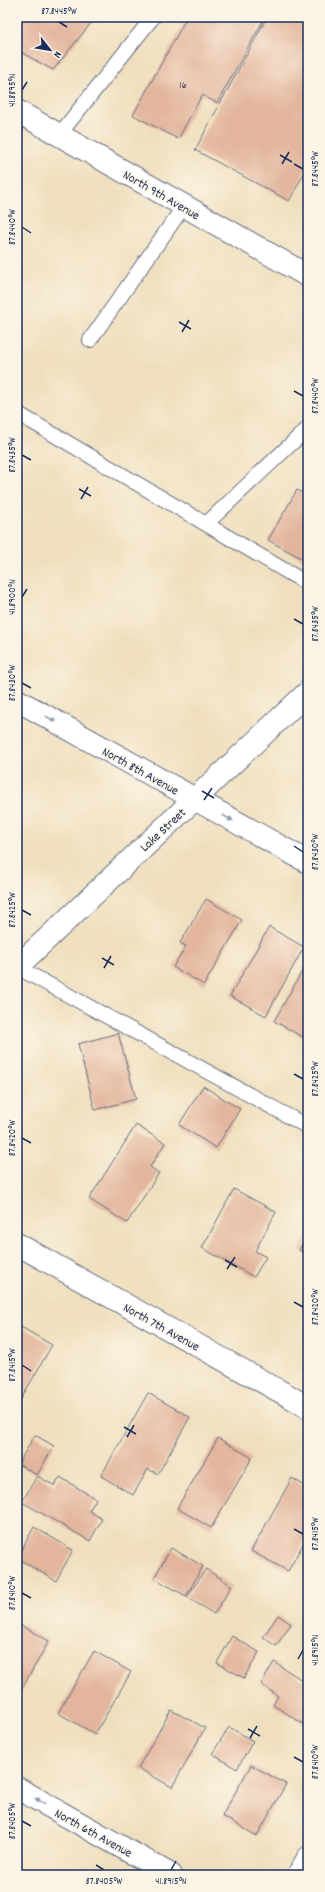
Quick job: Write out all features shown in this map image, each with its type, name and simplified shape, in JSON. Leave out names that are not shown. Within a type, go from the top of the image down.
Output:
[{"type":"street","name":"North 9th Avenue","points":[[17,112],[308,276]]},
{"type":"street","name":"Lake Street","points":[[17,967],[308,692]]},
{"type":"street","name":"North 8th Avenue","points":[[17,700],[308,862]]},
{"type":"street","name":"North 7th Avenue","points":[[17,1244],[308,1407]]},
{"type":"street","name":"North 6th Avenue","points":[[17,1788],[172,1875]]},
{"type":"street","points":[[298,1875],[308,1858]]},
{"type":"lane","points":[[59,135],[153,17]]},
{"type":"lane","points":[[90,340],[184,206]]},
{"type":"lane","points":[[17,413],[308,584]]},
{"type":"lane","points":[[206,524],[308,428]]},
{"type":"lane","points":[[17,967],[308,1127]]},
{"type":"building","points":[[17,17],[96,17],[53,70],[17,50]]},
{"type":"building","points":[[187,17],[265,17],[217,103],[202,95],[178,139],[133,115]]},
{"type":"building","points":[[267,17],[308,17],[308,166],[289,201],[195,150]]},
{"type":"building","points":[[297,490],[308,495],[308,562],[268,540]]},
{"type":"building","points":[[206,899],[242,920],[204,985],[173,967],[186,946],[180,943]]},
{"type":"building","points":[[269,927],[304,947],[266,1016],[230,996]]},
{"type":"building","points":[[308,961],[308,1040],[274,1021]]},
{"type":"building","points":[[118,1033],[136,1099],[95,1110],[78,1044]]},
{"type":"building","points":[[203,1086],[240,1109],[216,1148],[179,1125]]},
{"type":"building","points":[[136,1125],[165,1143],[150,1167],[159,1173],[127,1223],[89,1199]]},
{"type":"building","points":[[234,1189],[276,1212],[255,1251],[266,1257],[254,1277],[202,1248]]},
{"type":"building","points":[[308,1233],[308,1255],[299,1250]]},
{"type":"building","points":[[21,1327],[52,1345],[17,1406],[17,1334]]},
{"type":"building","points":[[148,1393],[190,1417],[158,1474],[148,1469],[133,1495],[101,1476]]},
{"type":"building","points":[[35,1435],[54,1446],[37,1475],[18,1464]]},
{"type":"building","points":[[218,1438],[252,1458],[211,1528],[177,1508]]},
{"type":"building","points":[[37,1476],[55,1486],[60,1477],[96,1499],[89,1511],[102,1519],[90,1541],[22,1502]]},
{"type":"building","points":[[292,1478],[308,1488],[308,1535],[288,1571],[251,1551]]},
{"type":"building","points":[[34,1527],[73,1550],[56,1581],[17,1558]]},
{"type":"building","points":[[171,1548],[203,1566],[186,1596],[154,1578]]},
{"type":"building","points":[[206,1569],[232,1586],[214,1614],[187,1597]]},
{"type":"building","points":[[278,1615],[291,1624],[276,1646],[263,1637]]},
{"type":"building","points":[[17,1623],[49,1641],[17,1697]]},
{"type":"building","points":[[232,1636],[259,1652],[244,1678],[217,1663]]},
{"type":"building","points":[[94,1651],[131,1672],[95,1734],[58,1713]]},
{"type":"building","points":[[274,1662],[308,1684],[308,1727],[273,1705],[278,1696],[261,1684]]},
{"type":"building","points":[[171,1710],[205,1728],[172,1787],[138,1768]]},
{"type":"building","points":[[229,1727],[253,1741],[237,1769],[212,1754]]},
{"type":"building","points":[[251,1765],[286,1784],[257,1836],[222,1816]]}]
